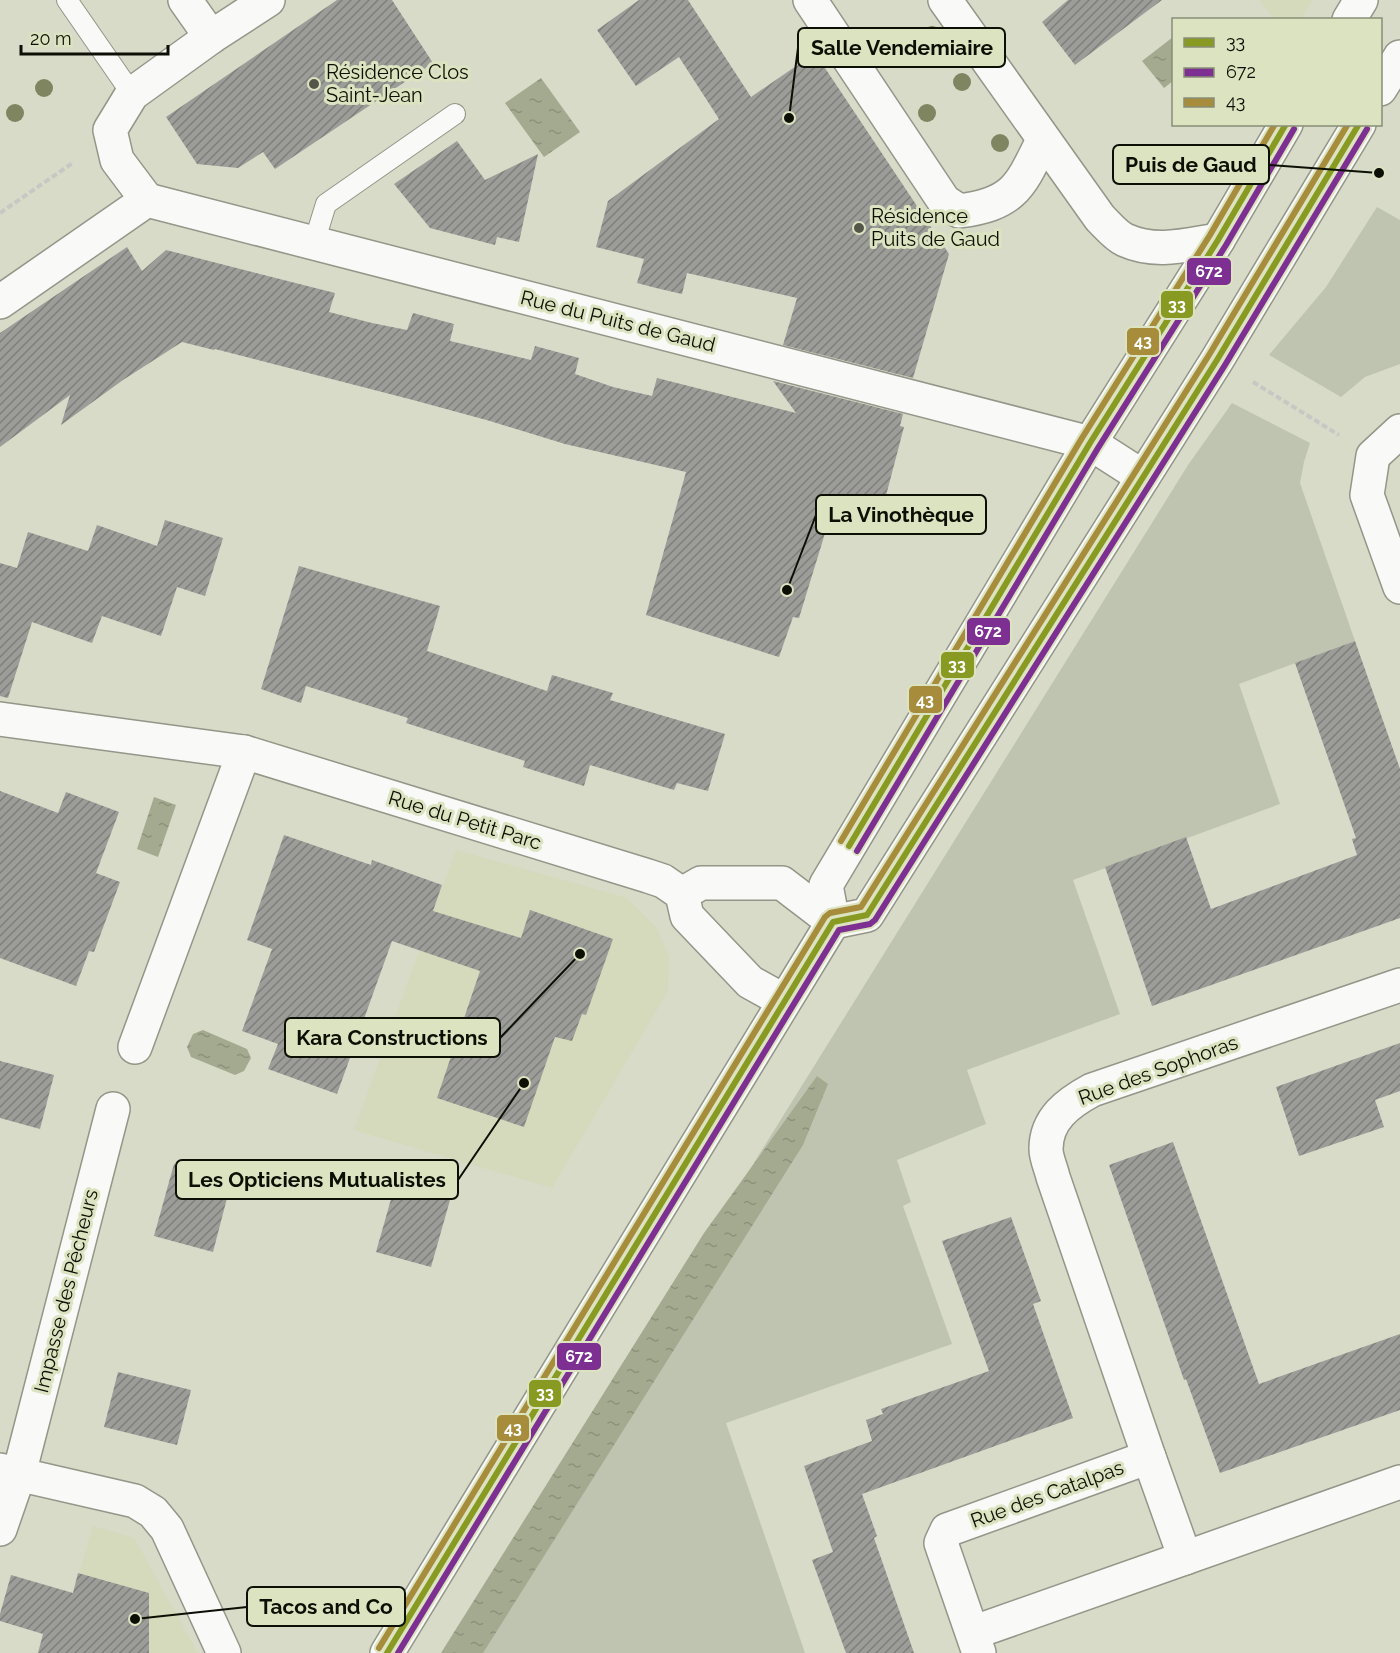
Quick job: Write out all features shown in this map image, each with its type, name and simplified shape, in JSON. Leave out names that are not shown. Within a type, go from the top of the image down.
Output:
[{"type":"street","points":[[185,0],[211,37]]},
{"type":"street","points":[[0,302],[147,200],[117,160],[110,130],[132,94],[211,37],[268,0]]},
{"type":"street","points":[[810,0],[944,201],[958,211],[982,208],[1002,201],[1016,189],[1028,171],[1043,140]]},
{"type":"street","points":[[945,0],[1100,218],[1123,240],[1155,249],[1175,248],[1218,240]]},
{"type":"street","points":[[1350,18],[1361,0]]},
{"type":"street","points":[[1382,86],[1400,57]]},
{"type":"street","points":[[387,1653],[832,922],[826,885],[1090,443],[1218,240],[1285,126]]},
{"type":"street","points":[[784,1001],[750,982],[687,916],[682,894],[701,883],[782,883],[832,922],[867,915],[1223,351],[1358,126]]},
{"type":"street","name":"Rue du Puits de Gaud","points":[[147,200],[1090,443],[1143,477]]},
{"type":"street","points":[[1400,432],[1373,456],[1367,495],[1400,587]]},
{"type":"street","name":"Rue du Petit Parc","points":[[0,719],[244,752],[648,876],[663,881],[682,894]]},
{"type":"street","points":[[135,1047],[244,752]]},
{"type":"street","name":"Rue des Sophoras","points":[[1149,1457],[1053,1177],[1046,1150],[1050,1125],[1070,1103],[1092,1090],[1400,985]]},
{"type":"street","name":"Impasse des Pêcheurs","points":[[0,1529],[9,1472],[113,1109]]},
{"type":"street","name":"Rue des Catalpas","points":[[1185,1557],[1149,1457],[947,1530],[941,1543],[976,1643],[1185,1557],[1400,1482]]},
{"type":"street","points":[[9,1472],[135,1501],[153,1512],[167,1529],[224,1653]]},
{"type":"lane","points":[[67,0],[132,94]]},
{"type":"lane","points":[[314,243],[326,204],[455,114]]},
{"type":"path","points":[[0,213],[99,145],[110,130]]},
{"type":"path","points":[[1247,378],[1373,456]]},
{"type":"shaded area","points":[[1259,0],[1313,0],[1302,18],[1273,18]]},
{"type":"shaded area","points":[[1377,207],[1400,220],[1400,364],[1365,377],[1341,397],[1269,355],[1326,287]]},
{"type":"shaded area","points":[[1232,403],[1310,443],[1300,483],[1355,641],[1239,684],[1280,804],[1073,880],[1120,1014],[967,1070],[986,1124],[897,1160],[911,1202],[903,1206],[952,1344],[726,1423],[805,1653],[449,1653],[1188,465]]},
{"type":"shaded area","points":[[456,850],[627,898],[656,927],[669,957],[668,991],[552,1188],[354,1130]]},
{"type":"shaded area","points":[[93,1526],[134,1538],[198,1653],[37,1653],[43,1634],[60,1639]]},
{"type":"water","points":[[1172,38],[1172,82],[1164,88],[1142,61]]},
{"type":"water","points":[[541,78],[580,132],[544,157],[505,103]]},
{"type":"water","points":[[154,797],[176,805],[158,857],[137,849]]},
{"type":"water","points":[[203,1030],[247,1049],[251,1058],[244,1071],[235,1075],[191,1057],[187,1047],[193,1034]]},
{"type":"water","points":[[817,1076],[828,1084],[803,1145],[483,1653],[441,1653],[704,1233]]},
{"type":"building","name":"Résidence Clos Saint-Jean","points":[[337,0],[392,0],[433,63],[275,169],[263,152],[238,168],[197,164],[166,117]]},
{"type":"building","points":[[639,0],[688,0],[751,97],[815,53],[949,254],[913,378],[783,345],[797,298],[687,273],[682,294],[656,288],[637,283],[644,259],[596,247],[608,201],[719,119],[679,57],[636,86],[597,30]]},
{"type":"building","points":[[1068,0],[1162,0],[1075,65],[1042,22]]},
{"type":"building","points":[[457,141],[485,180],[538,154],[519,242],[497,237],[495,245],[430,228],[394,184]]},
{"type":"building","points":[[127,247],[142,271],[166,250],[335,293],[329,312],[407,330],[413,313],[454,324],[450,341],[531,360],[535,346],[579,358],[575,374],[613,387],[652,396],[657,378],[796,413],[773,381],[903,414],[900,426],[904,427],[877,530],[830,517],[799,618],[793,617],[779,657],[646,615],[686,472],[565,444],[413,400],[182,342],[123,380],[61,425],[70,395],[0,447],[0,333]]},
{"type":"building","points":[[165,520],[223,538],[205,596],[177,587],[161,636],[102,616],[92,643],[32,622],[8,698],[0,696],[0,563],[17,568],[28,532],[88,551],[97,525],[157,546]]},
{"type":"building","points":[[299,566],[440,606],[427,651],[547,691],[552,675],[613,693],[610,700],[725,734],[708,791],[677,783],[674,790],[590,765],[584,786],[523,767],[525,761],[406,723],[408,718],[306,686],[301,703],[261,689]]},
{"type":"building","points":[[1355,641],[1400,769],[1400,918],[1152,1006],[1105,867],[1186,837],[1211,909],[1357,855],[1352,839],[1356,838],[1295,663]]},
{"type":"building","points":[[0,791],[58,813],[66,792],[119,812],[96,873],[120,882],[94,952],[89,951],[76,986],[0,958]]},
{"type":"building","points":[[284,835],[371,865],[372,860],[442,885],[433,911],[521,938],[530,910],[613,939],[586,1015],[582,1014],[572,1041],[555,1037],[524,1127],[437,1098],[480,971],[392,941],[337,1094],[268,1069],[278,1044],[242,1031],[272,949],[247,940]]},
{"type":"building","points":[[1400,1043],[1400,1091],[1375,1100],[1384,1127],[1299,1156],[1276,1087]]},
{"type":"building","points":[[0,1061],[54,1075],[40,1129],[0,1118]]},
{"type":"building","points":[[1173,1142],[1259,1384],[1400,1334],[1400,1410],[1220,1473],[1186,1379],[1184,1380],[1109,1165]]},
{"type":"building","points":[[174,1164],[232,1179],[213,1252],[154,1236]]},
{"type":"building","points":[[397,1178],[452,1193],[431,1267],[376,1252]]},
{"type":"building","points":[[1011,1217],[1041,1301],[1033,1304],[1073,1418],[862,1494],[877,1536],[874,1538],[914,1653],[846,1653],[812,1560],[833,1552],[804,1466],[872,1441],[866,1420],[883,1414],[881,1409],[989,1371],[942,1241]]},
{"type":"building","points":[[118,1372],[191,1390],[177,1445],[104,1427]]},
{"type":"building","points":[[78,1573],[149,1593],[149,1653],[38,1653],[43,1634],[0,1621],[11,1575],[73,1593]]},
{"type":"transit line","name":"43","points":[[841,841],[1082,438],[1210,235],[1274,126]]},
{"type":"transit line","name":"33","points":[[849,846],[1090,443],[1218,240],[1285,126]]},
{"type":"transit line","name":"43","points":[[379,1648],[825,917],[830,913],[861,907],[1209,355],[1347,126]]},
{"type":"transit line","name":"33","points":[[387,1653],[833,922],[867,915],[1217,360],[1358,126]]},
{"type":"transit line","name":"672","points":[[857,851],[1098,448],[1226,245],[1294,129]]},
{"type":"transit line","name":"672","points":[[398,1653],[839,930],[870,924],[875,920],[1225,365],[1367,129]]},
{"type":"place","name":"Résidence Clos Saint-Jean","points":[[314,84]]},
{"type":"place","name":"Salle Vendemiaire","points":[[789,118]]},
{"type":"place","name":"Puis de Gaud","points":[[1379,173]]},
{"type":"place","name":"Résidence Puits de Gaud","points":[[859,228]]},
{"type":"place","name":"La Vinothèque","points":[[787,590]]},
{"type":"place","name":"Kara Constructions","points":[[580,954]]},
{"type":"place","name":"Les Opticiens Mutualistes","points":[[524,1083]]},
{"type":"place","name":"Tacos and Co","points":[[135,1619]]}]
